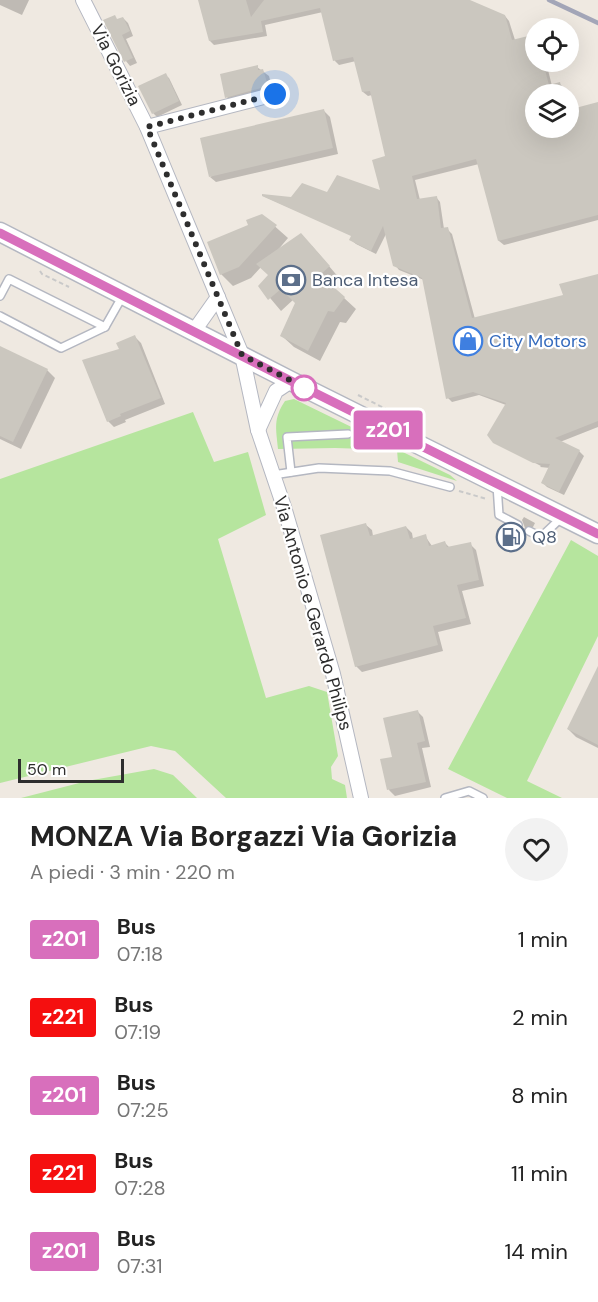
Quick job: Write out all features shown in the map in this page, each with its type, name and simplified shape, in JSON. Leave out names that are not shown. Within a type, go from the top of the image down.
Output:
[{"type":"main road","points":[[0,232],[291,381],[598,534]]},
{"type":"street","name":"Via Gorizia","points":[[83,0],[147,127],[242,355]]},
{"type":"street","points":[[147,127],[275,94]]},
{"type":"street","points":[[194,331],[218,297]]},
{"type":"street","name":"Via Antonio e Gerardo Philips","points":[[242,355],[258,430],[333,674],[361,798]]},
{"type":"street","points":[[258,430],[276,391],[291,381]]},
{"type":"lane","points":[[0,296],[9,279],[105,327]]},
{"type":"lane","points":[[0,316],[60,348],[105,327],[123,295]]},
{"type":"lane","points":[[291,472],[287,437],[348,434]]},
{"type":"lane","points":[[273,475],[319,468],[390,471],[450,487]]},
{"type":"lane","points":[[497,484],[499,515],[518,525]]},
{"type":"lane","points":[[529,531],[541,537],[562,516]]},
{"type":"lane","points":[[445,798],[469,791],[483,798]]},
{"type":"path","points":[[450,487],[498,503]]},
{"type":"green space","points":[[294,399],[450,475],[457,481],[398,462],[397,450],[278,449],[276,424],[279,413],[285,401]]},
{"type":"green space","points":[[193,412],[214,462],[248,452],[266,515],[218,539],[266,698],[309,686],[327,692],[338,756],[331,767],[332,779],[345,785],[347,798],[226,798],[175,751],[151,746],[0,783],[0,479]]},
{"type":"green space","points":[[571,540],[598,556],[598,636],[527,781],[562,798],[507,798],[448,769]]},
{"type":"green space","points":[[154,769],[173,775],[197,798],[21,798],[87,781]]},
{"type":"building","points":[[198,0],[246,0],[251,17],[264,0],[470,0],[505,15],[512,40],[525,37],[525,72],[546,72],[549,84],[525,84],[525,138],[579,138],[579,107],[598,102],[598,215],[498,241],[476,159],[412,176],[417,199],[437,196],[441,228],[448,227],[472,318],[563,295],[559,284],[598,274],[598,421],[555,438],[580,450],[559,492],[541,483],[550,464],[533,463],[493,443],[487,435],[506,403],[473,392],[446,399],[422,278],[393,266],[383,226],[371,251],[349,240],[351,236],[262,196],[262,194],[291,197],[302,183],[327,192],[337,175],[380,190],[372,160],[385,156],[370,91],[362,92],[353,57],[333,61],[320,8],[261,21],[263,32],[209,41]]},
{"type":"building","points":[[115,15],[117,19],[123,17],[130,31],[122,35],[133,58],[124,62],[103,20]]},
{"type":"building","points":[[258,65],[258,70],[263,69],[268,86],[225,98],[220,74]]},
{"type":"building","points":[[166,73],[179,101],[152,114],[138,86]]},
{"type":"building","points":[[324,109],[333,148],[209,177],[200,138]]},
{"type":"building","points":[[262,214],[277,225],[239,267],[220,275],[207,242],[248,225],[246,220]]},
{"type":"building","name":"Banca Intesa","points":[[301,233],[330,266],[320,275],[345,297],[334,312],[328,311],[308,351],[280,336],[295,303],[281,289],[268,300],[258,286],[268,275],[256,264]]},
{"type":"building","points":[[135,335],[161,398],[120,414],[121,416],[107,422],[82,360],[119,349],[116,343]]},
{"type":"building","points":[[0,346],[48,369],[13,442],[0,436]]},
{"type":"building","points":[[366,523],[370,536],[406,526],[410,539],[426,534],[429,546],[445,541],[447,547],[471,542],[479,580],[457,585],[466,618],[433,626],[438,645],[355,667],[320,535]]},
{"type":"building","points":[[598,666],[598,745],[567,729]]},
{"type":"building","points":[[418,710],[425,741],[417,743],[426,782],[387,790],[380,759],[392,757],[383,718]]},
{"type":"railway","points":[[549,0],[598,23]]},
{"type":"bus line","name":"z201","points":[[0,233],[598,534]]},
{"type":"place","name":"Banca Intesa","points":[[291,280]]},
{"type":"place","name":"City Motors","points":[[468,341]]},
{"type":"place","name":"Q8","points":[[511,537]]},
{"type":"route","points":[[275,94],[147,127],[242,355],[311,391],[304,388]]}]
